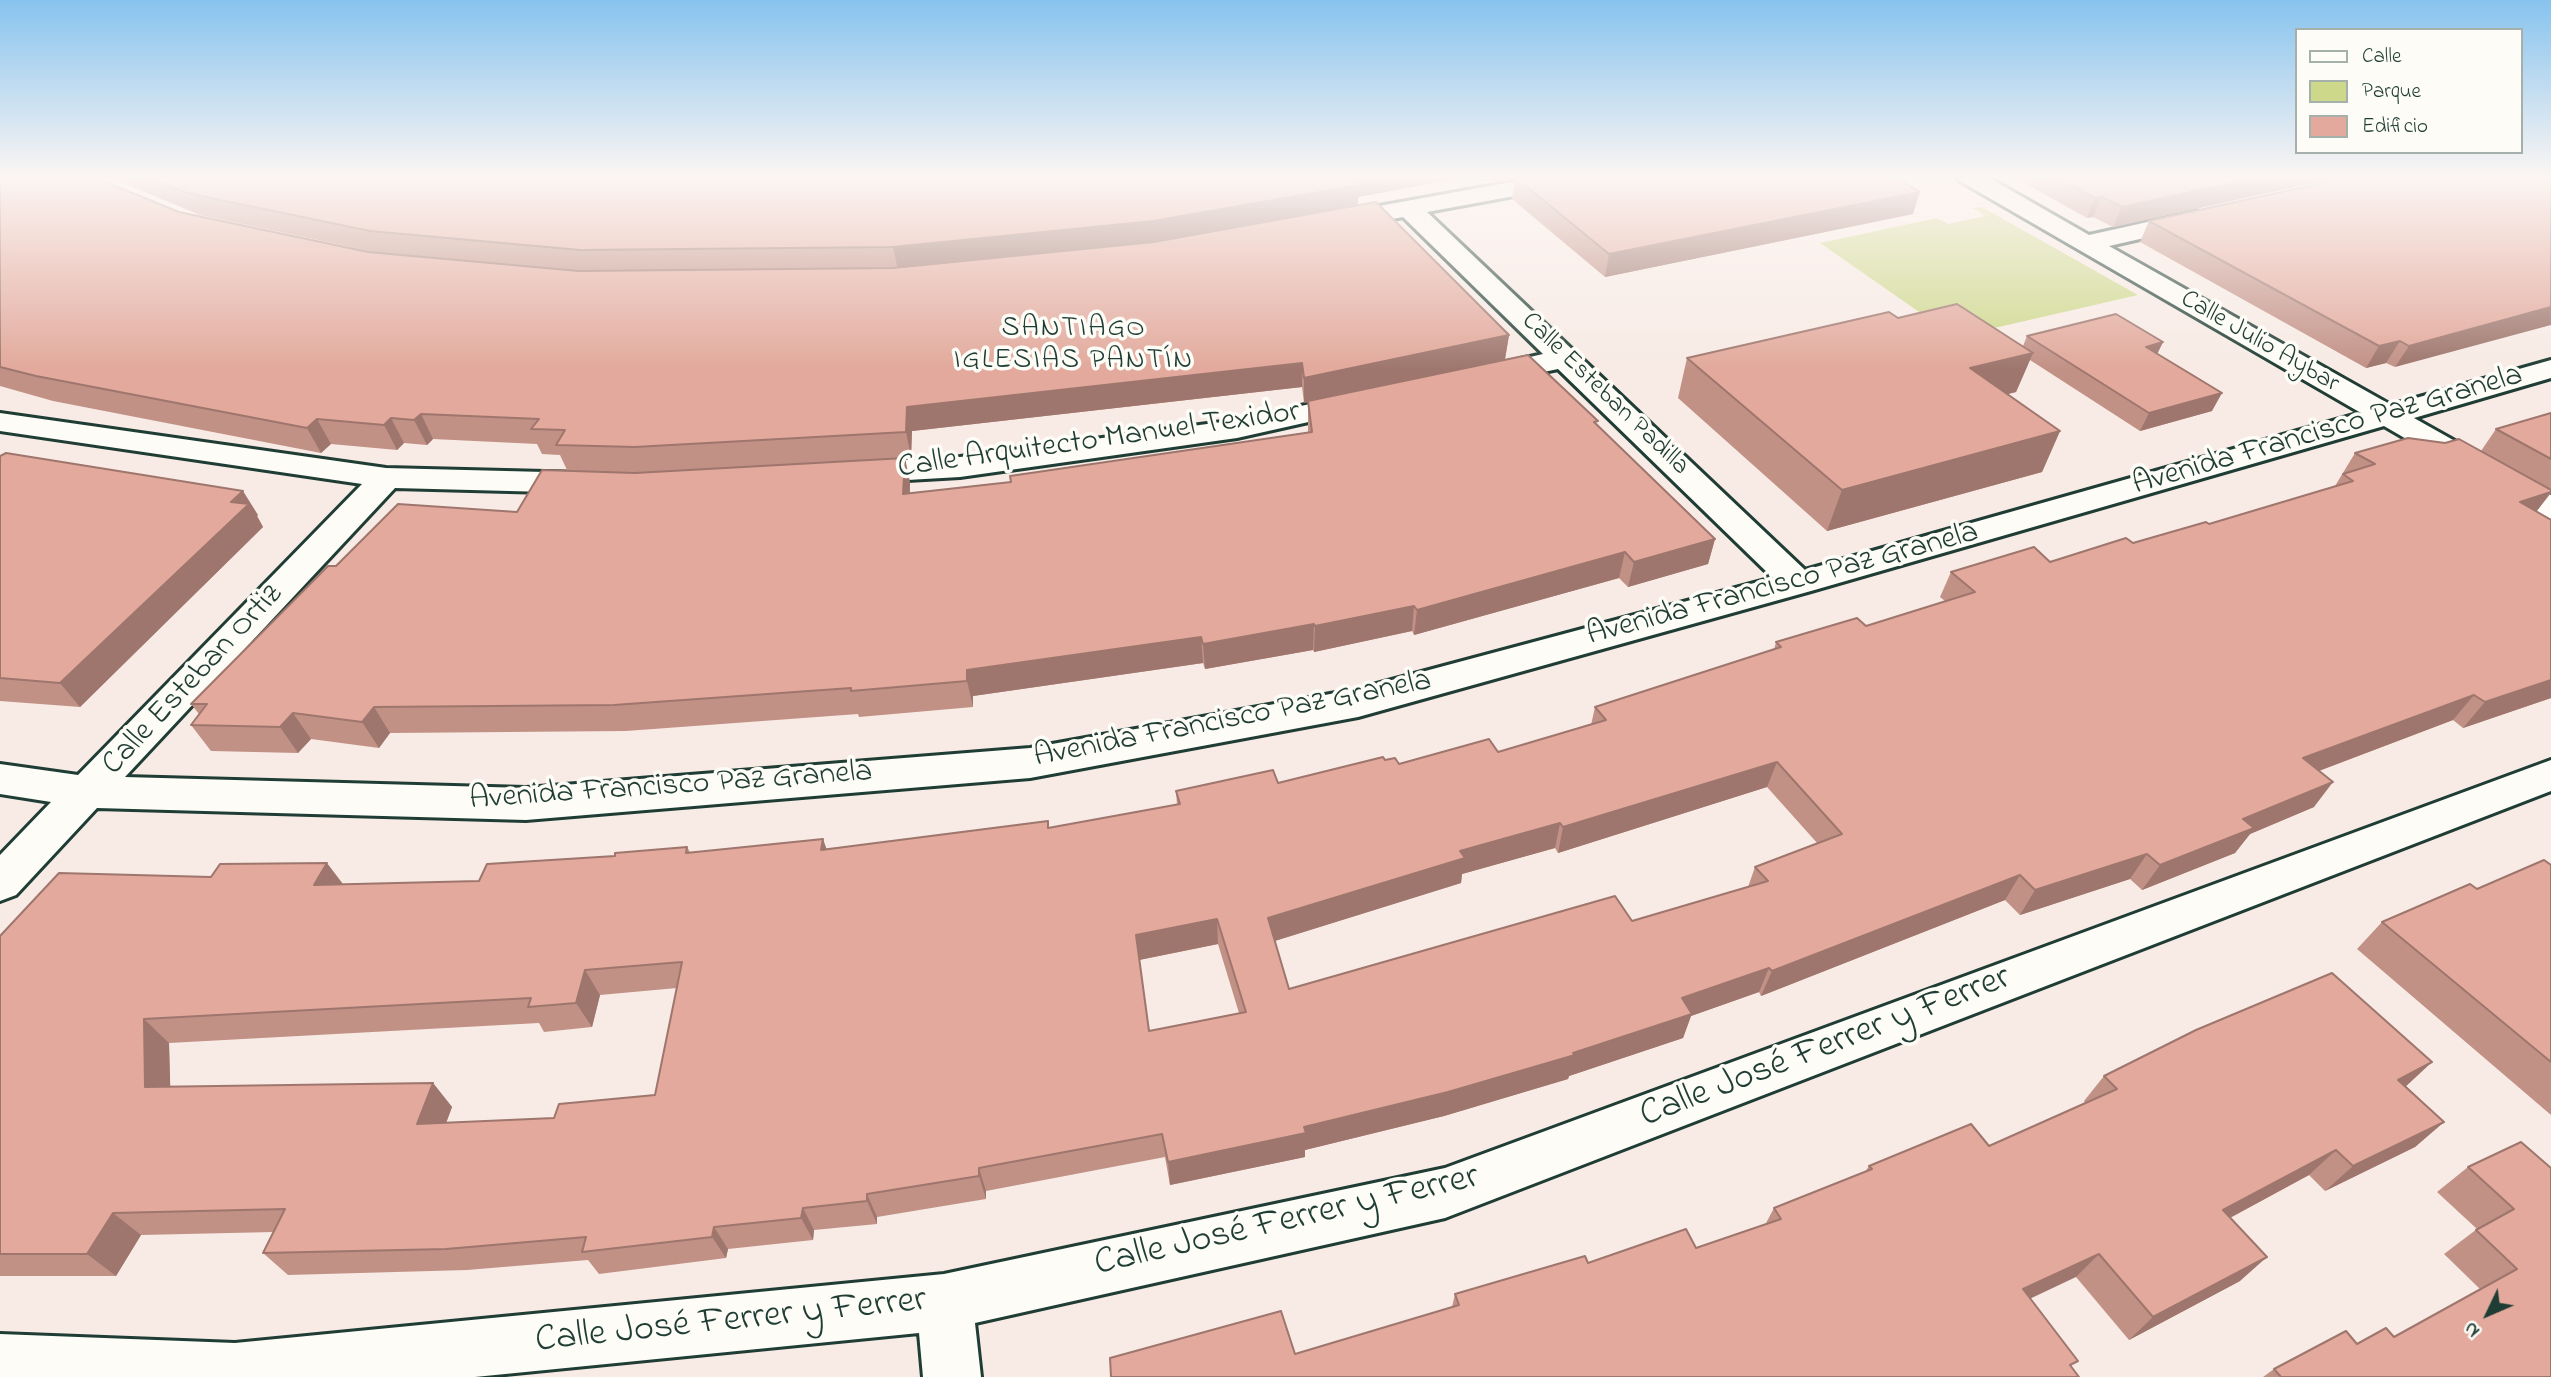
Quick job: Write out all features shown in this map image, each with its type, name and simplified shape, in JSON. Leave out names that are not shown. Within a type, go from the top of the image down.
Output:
[{"type":"street","name":"Calle Esteban Padilla","points":[[1442,240],[1798,583]]},
{"type":"street","name":"Calle Julio Aybar","points":[[2081,240],[2551,509]]},
{"type":"street","points":[[2086,243],[2099,240]]},
{"type":"street","points":[[1461,380],[1567,358]]},
{"type":"street","name":"Avenida Francisco Paz Granela","points":[[0,779],[88,792],[526,804],[1030,763],[1358,703],[1798,583],[2551,369]]},
{"type":"street","name":"Calle Arquitecto Manuel Texidor","points":[[823,475],[960,467],[1182,437],[1237,429],[1382,398]]},
{"type":"street","points":[[0,422],[386,478],[618,484]]},
{"type":"street","name":"Calle Esteban Ortiz","points":[[0,883],[386,478]]},
{"type":"street","name":"Calle José Ferrer y Ferrer","points":[[0,1363],[235,1372],[944,1302],[1445,1193],[2551,775]]},
{"type":"street","points":[[944,1302],[953,1377]]},
{"type":"green space","points":[[1833,240],[2041,240],[2138,295],[1955,337],[1820,243]]},
{"type":"building","points":[[0,240],[313,240],[368,252],[579,271],[893,268],[1164,240],[1414,240],[1509,335],[1304,378],[1302,363],[907,407],[906,432],[635,447],[556,445],[565,430],[531,429],[539,419],[421,414],[414,420],[391,418],[384,425],[317,419],[307,428],[0,367]]},
{"type":"building","points":[[472,240],[960,240],[893,247],[580,250]]},
{"type":"building","points":[[1592,240],[1678,240],[1609,254]]},
{"type":"building","points":[[2184,240],[2551,240],[2551,307],[2409,346],[2400,341],[2379,346]]},
{"type":"building","points":[[1957,304],[2033,353],[1970,368],[2060,431],[1842,490],[1687,358],[1889,312],[1898,318]]},
{"type":"building","points":[[2116,314],[2163,342],[2146,347],[2222,393],[2149,413],[2027,336]]},
{"type":"building","points":[[1528,355],[1715,539],[1634,562],[1625,552],[1417,610],[1414,606],[1315,626],[1314,624],[1203,644],[1201,637],[967,670],[967,681],[851,691],[851,688],[614,705],[374,707],[362,722],[293,713],[280,727],[191,725],[207,704],[191,704],[328,566],[336,566],[398,504],[517,512],[542,470],[635,473],[905,458],[903,494],[1011,482],[1010,476],[1312,432],[1308,401]]},
{"type":"building","points":[[2551,413],[2551,459],[2496,429]]},
{"type":"building","points":[[2408,438],[2445,443],[2459,439],[2551,490],[2520,502],[2551,520],[2551,680],[2485,702],[2474,695],[2303,758],[2333,782],[2243,819],[2254,828],[2160,865],[2147,854],[2035,890],[2020,875],[1772,971],[1769,968],[1682,998],[1692,1014],[1573,1053],[1575,1055],[1448,1092],[1304,1127],[1306,1133],[1168,1162],[1162,1134],[979,1168],[979,1176],[867,1194],[867,1201],[803,1208],[801,1218],[714,1227],[712,1237],[582,1252],[586,1237],[446,1249],[263,1253],[285,1209],[113,1213],[87,1254],[0,1254],[0,936],[59,873],[211,877],[220,864],[327,863],[314,885],[479,881],[487,864],[615,856],[615,853],[687,847],[686,853],[823,839],[821,850],[1048,821],[1048,828],[1180,804],[1176,791],[1273,770],[1278,783],[1383,757],[1385,760],[1395,758],[1399,764],[1489,739],[1498,752],[1606,720],[1595,707],[1781,647],[1776,642],[1857,618],[1866,626],[1975,592],[1951,572],[2034,547],[2050,562],[2126,538],[2133,543],[2206,522],[2209,524],[2353,481],[2343,474],[2375,464],[2355,453]],"holes":[[[1777,762],[1842,834],[1755,867],[1768,881],[1632,921],[1615,896],[1289,989],[1268,918],[1465,858],[1460,851],[1560,823],[1563,827]],[[1217,919],[1246,1012],[1149,1031],[1136,935]],[[682,962],[655,1095],[559,1104],[554,1118],[417,1124],[433,1083],[145,1087],[144,1019],[531,998],[528,1007],[576,1003],[585,970]]]},
{"type":"building","points":[[6,453],[243,491],[231,502],[249,504],[60,683],[0,678],[0,456]]},
{"type":"building","points":[[2544,860],[2551,865],[2551,1062],[2382,922],[2470,884],[2477,889]]},
{"type":"building","points":[[2332,973],[2432,1062],[2398,1080],[2444,1122],[2353,1166],[2336,1150],[2223,1210],[2267,1257],[2153,1317],[2099,1254],[2023,1289],[2078,1361],[2070,1365],[2079,1377],[1111,1377],[1110,1358],[1281,1311],[1295,1354],[1459,1305],[1455,1294],[1585,1256],[1588,1263],[1686,1229],[1696,1248],[1781,1219],[1774,1208],[1872,1169],[1869,1166],[1971,1124],[1989,1146],[2117,1089],[2104,1076],[2196,1030]]},
{"type":"building","points":[[2521,1142],[2551,1168],[2551,1377],[2281,1377],[2274,1369],[2346,1331],[2357,1344],[2386,1328],[2394,1337],[2517,1269],[2476,1230],[2514,1209],[2468,1167]]},
{"type":"district","name":"SANTIAGO IGLESIAS PANTÍN","points":[[1074,346]]}]
